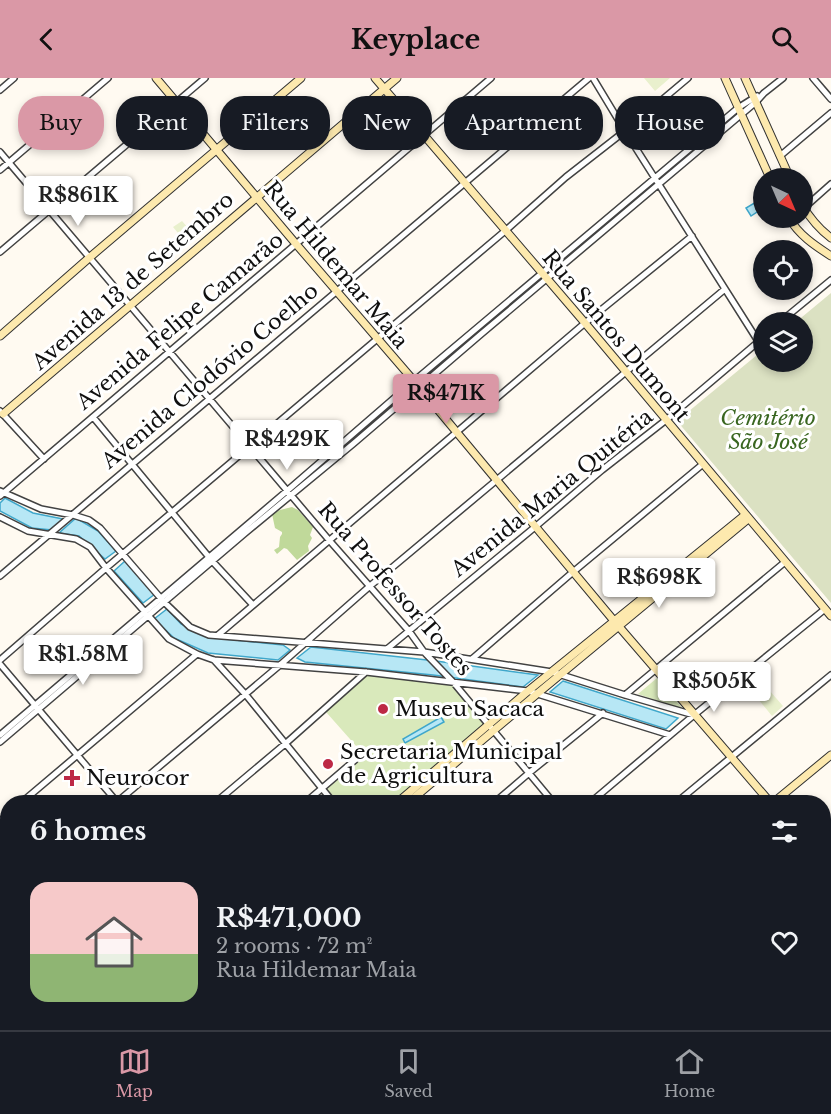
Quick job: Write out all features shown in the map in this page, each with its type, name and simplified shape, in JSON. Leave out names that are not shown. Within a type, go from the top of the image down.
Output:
[{"type":"main road","name":"Rua Hildemar Maia","points":[[156,78],[172,96]]},
{"type":"main road","points":[[0,336],[301,78]]},
{"type":"main road","name":"Rua Santos Dumont","points":[[375,78],[390,96]]},
{"type":"main road","name":"Avenida 13 de Setembro","points":[[1,414],[397,78]]},
{"type":"main road","points":[[725,78],[765,168]]},
{"type":"main road","points":[[746,78],[785,168]]},
{"type":"main road","name":"Rua Hildemar Maia","points":[[208,140],[694,715],[766,795]]},
{"type":"main road","name":"Rua Santos Dumont","points":[[432,146],[585,323],[831,616]]},
{"type":"main road","points":[[813,219],[831,238]]},
{"type":"main road","points":[[796,228],[804,238],[831,256]]},
{"type":"main road","points":[[406,795],[489,724],[535,690],[747,517]]},
{"type":"main road","points":[[417,795],[494,731],[535,690]]},
{"type":"main road","points":[[781,795],[831,755]]},
{"type":"street","points":[[0,90],[14,78]]},
{"type":"street","points":[[0,170],[108,78]]},
{"type":"street","points":[[184,96],[205,78]]},
{"type":"street","name":"Avenida Felipe Camarão","points":[[432,128],[491,78]]},
{"type":"street","points":[[591,78],[615,115]]},
{"type":"street","name":"Avenida Clodóvio Coelho","points":[[49,535],[591,78]]},
{"type":"street","points":[[667,96],[688,78]]},
{"type":"street","points":[[544,276],[589,243],[783,78]]},
{"type":"street","points":[[813,78],[831,99]]},
{"type":"street","points":[[290,493],[348,438],[478,332],[655,178],[738,108],[755,100]]},
{"type":"street","points":[[780,156],[831,113]]},
{"type":"street","points":[[111,795],[0,662],[108,566],[566,177],[615,139]]},
{"type":"street","points":[[0,252],[120,150]]},
{"type":"street","name":"Avenida Felipe Camarão","points":[[1,494],[407,150]]},
{"type":"street","points":[[637,150],[725,289],[753,328]]},
{"type":"street","name":"Rua Professor Tostes","points":[[0,152],[409,631],[424,652],[452,680],[546,795]]},
{"type":"street","points":[[813,198],[831,184]]},
{"type":"street","points":[[218,635],[585,323],[692,236]]},
{"type":"street","points":[[585,238],[589,243]]},
{"type":"street","points":[[792,312],[831,280]]},
{"type":"street","points":[[125,795],[300,649],[370,586],[725,289]]},
{"type":"street","name":"Avenida Maria Quitéria","points":[[387,649],[753,346]]},
{"type":"street","points":[[0,742],[37,707],[161,601],[290,493],[353,444],[416,384]]},
{"type":"street","points":[[1,414],[44,459]]},
{"type":"street","points":[[93,417],[211,559],[253,605]]},
{"type":"street","points":[[348,438],[353,444]]},
{"type":"street","points":[[472,659],[703,464]]},
{"type":"street","points":[[1,494],[41,509],[88,520],[100,528],[161,601],[190,627],[209,635],[424,652],[472,659],[553,675],[694,715]]},
{"type":"street","points":[[0,517],[28,531],[76,539],[90,547],[169,639],[214,660],[452,680],[535,690],[670,735]]},
{"type":"street","points":[[0,576],[49,535]]},
{"type":"street","points":[[625,695],[784,562]]},
{"type":"street","points":[[599,795],[825,609]]},
{"type":"street","points":[[30,795],[197,654]]},
{"type":"street","points":[[214,660],[246,694],[327,795]]},
{"type":"street","points":[[224,795],[366,672]]},
{"type":"street","points":[[686,795],[831,675]]},
{"type":"street","points":[[0,735],[37,707]]},
{"type":"street","points":[[503,795],[603,713]]},
{"type":"street","points":[[315,795],[355,760]]},
{"type":"green space","points":[[644,78],[670,78],[655,91]]},
{"type":"green space","points":[[182,221],[196,237],[187,244],[173,227]]},
{"type":"green space","name":"Cemitério São José","points":[[831,293],[831,603],[677,421],[753,358],[753,372],[813,372],[813,312],[808,312]]},
{"type":"green space","points":[[292,507],[298,510],[313,527],[310,535],[312,538],[308,546],[309,551],[297,560],[287,549],[284,548],[277,554],[274,550],[279,547],[282,532],[275,528],[272,514]]},
{"type":"green space","points":[[367,674],[453,685],[488,725],[405,795],[329,795],[324,790],[365,756],[326,712]]},
{"type":"green space","points":[[657,678],[684,710],[638,694]]},
{"type":"green space","points":[[769,690],[783,706],[772,716],[758,699]]},
{"type":"water","points":[[753,204],[753,215],[751,216],[746,208]]},
{"type":"water","points":[[5,498],[33,513],[63,519],[52,530],[32,528],[0,511],[0,503]]},
{"type":"water","points":[[76,518],[98,531],[116,551],[105,559],[79,536],[59,533]]},
{"type":"water","points":[[125,561],[155,594],[143,603],[114,571]]},
{"type":"water","points":[[167,609],[181,624],[207,637],[283,645],[290,650],[278,660],[208,653],[174,638],[154,619]]},
{"type":"water","points":[[311,647],[538,675],[523,687],[305,662],[297,658]]},
{"type":"water","points":[[563,681],[678,718],[666,729],[550,692]]},
{"type":"water","points":[[441,717],[444,722],[405,743],[403,739]]},
{"type":"place","name":"Museu Sacaca","points":[[383,709]]},
{"type":"place","name":"Secretaria Municipal de Agricultura","points":[[328,764]]},
{"type":"place","name":"Neurocor","points":[[72,778]]}]
